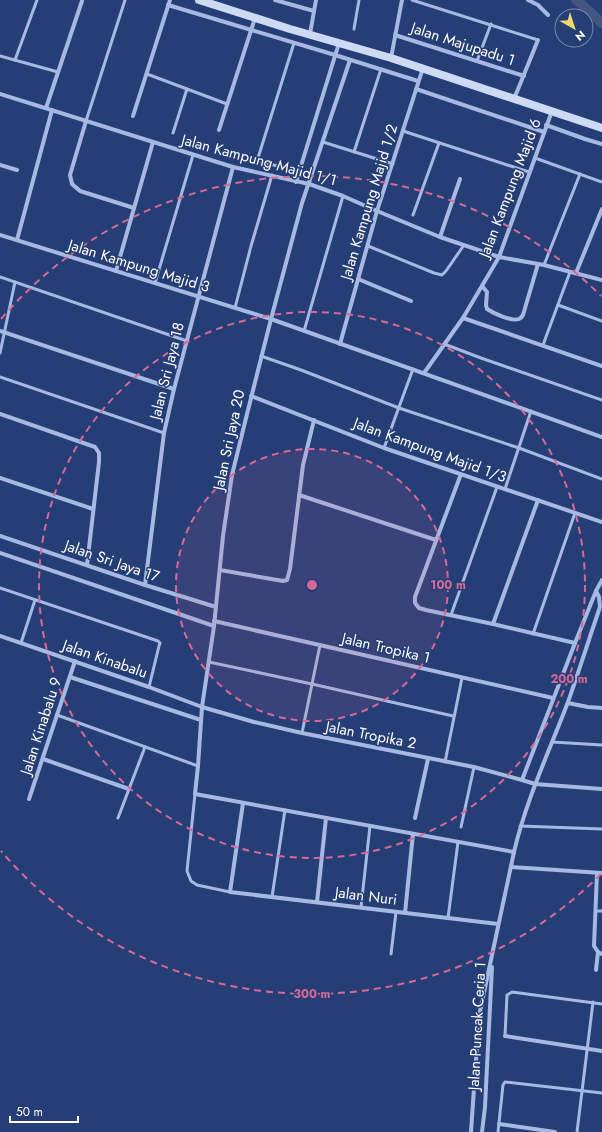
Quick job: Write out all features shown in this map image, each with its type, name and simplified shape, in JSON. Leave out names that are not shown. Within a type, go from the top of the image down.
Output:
[{"type":"street","points":[[199,0],[423,68],[602,128]]},
{"type":"street","points":[[275,0],[314,11]]},
{"type":"street","points":[[310,34],[316,0]]},
{"type":"street","points":[[391,58],[402,0]]},
{"type":"street","points":[[528,0],[538,5],[548,15]]},
{"type":"street","points":[[46,108],[82,1]]},
{"type":"street","points":[[133,116],[169,2],[252,30],[418,81]]},
{"type":"street","points":[[219,130],[255,18]]},
{"type":"street","name":"Jalan Majupadu 1","points":[[396,35],[524,76]]},
{"type":"street","points":[[514,99],[538,40]]},
{"type":"street","points":[[296,182],[339,43]]},
{"type":"street","name":"Jalan Sri Jaya 20","points":[[195,794],[202,707],[232,475],[251,396],[302,203],[350,60]]},
{"type":"street","name":"Jalan Kampung Majid 1/2","points":[[340,344],[378,211],[423,68]]},
{"type":"street","points":[[416,89],[544,132]]},
{"type":"street","name":"Jalan Kampung Majid 1/1","points":[[0,94],[233,167],[309,184],[343,196],[440,237],[499,257],[544,265],[602,280]]},
{"type":"street","points":[[17,240],[52,110]]},
{"type":"street","name":"Jalan Kampung Majid 6","points":[[424,374],[463,318],[499,257],[552,112]]},
{"type":"street","points":[[86,121],[70,174],[72,184],[80,191],[134,208]]},
{"type":"street","points":[[546,125],[602,144]]},
{"type":"street","points":[[116,271],[153,142]]},
{"type":"street","points":[[0,165],[17,170]]},
{"type":"street","name":"Jalan Sri Jaya 18","points":[[145,585],[164,433],[198,296],[233,167]]},
{"type":"street","points":[[440,237],[460,178]]},
{"type":"street","points":[[576,273],[602,209]]},
{"type":"street","name":"Jalan Kampung Majid 3","points":[[0,235],[271,319]]},
{"type":"street","points":[[482,286],[487,292],[487,309],[506,318],[516,320],[520,319],[523,315],[538,264]]},
{"type":"street","points":[[358,279],[410,301]]},
{"type":"street","points":[[463,318],[602,366]]},
{"type":"street","points":[[271,319],[602,437]]},
{"type":"street","points":[[2,331],[174,389]]},
{"type":"street","name":"Jalan Kampung Majid 1/3","points":[[251,396],[384,448],[602,522]]},
{"type":"street","points":[[0,414],[95,447],[99,453],[87,565]]},
{"type":"street","points":[[220,570],[283,581],[287,580],[290,569],[303,465],[314,420]]},
{"type":"street","points":[[460,474],[415,597],[415,603],[420,608],[426,610],[575,643]]},
{"type":"street","points":[[0,478],[93,509]]},
{"type":"street","points":[[299,495],[436,540]]},
{"type":"street","points":[[492,624],[538,500]]},
{"type":"street","name":"Jalan Sri Jaya 17","points":[[0,536],[145,585],[216,607]]},
{"type":"street","name":"Jalan Sri Jaya 17","points":[[0,553],[214,623]]},
{"type":"street","points":[[522,780],[575,643],[602,580]]},
{"type":"street","points":[[492,954],[520,826],[568,703],[600,607],[600,598],[596,591]]},
{"type":"street","name":"Jalan Tropika 1","points":[[214,623],[320,645],[553,698]]},
{"type":"street","name":"Jalan Kinabalu","points":[[0,636],[149,687],[202,707]]},
{"type":"street","name":"Jalan Kinabalu 9","points":[[29,799],[75,661]]},
{"type":"street","points":[[70,677],[201,720]]},
{"type":"street","points":[[568,703],[602,708]]},
{"type":"street","name":"Jalan Tropika 2","points":[[202,707],[254,722],[474,767],[536,784],[602,788]]},
{"type":"street","points":[[415,818],[428,758]]},
{"type":"street","points":[[43,759],[129,789]]},
{"type":"street","points":[[195,794],[514,852]]},
{"type":"street","points":[[230,892],[242,803]]},
{"type":"street","points":[[317,902],[326,818]]},
{"type":"street","points":[[405,913],[413,834]]},
{"type":"street","points":[[511,867],[600,873],[594,946],[600,953],[596,970]]},
{"type":"street","name":"Jalan Nuri","points":[[230,892],[498,924]]},
{"type":"street","name":"Jalan Puncak Ceria 1","points":[[472,1132],[479,1016],[492,954]]},
{"type":"street","name":"Jalan Puncak Ceria 1","points":[[482,1132],[485,1107],[492,954]]},
{"type":"street","points":[[505,1036],[602,1051]]},
{"type":"street","points":[[499,1124],[555,1132]]},
{"type":"lane","points":[[16,60],[37,0]]},
{"type":"lane","points":[[86,121],[125,0]]},
{"type":"lane","points":[[354,29],[359,0]]},
{"type":"lane","points":[[412,0],[538,40]]},
{"type":"lane","points":[[477,60],[491,24]]},
{"type":"lane","points":[[294,43],[258,158],[266,163],[300,172]]},
{"type":"lane","points":[[0,56],[58,72]]},
{"type":"lane","points":[[354,152],[381,69]]},
{"type":"lane","points":[[146,74],[227,104]]},
{"type":"lane","points":[[173,132],[187,89]]},
{"type":"lane","points":[[403,131],[529,172]]},
{"type":"lane","points":[[323,142],[393,164]]},
{"type":"lane","points":[[413,215],[439,143]]},
{"type":"lane","points":[[155,283],[193,154]]},
{"type":"lane","points":[[535,158],[602,182]]},
{"type":"lane","points":[[544,265],[580,174]]},
{"type":"lane","points":[[234,308],[272,176]]},
{"type":"lane","points":[[304,331],[343,196]]},
{"type":"lane","points":[[368,246],[442,275],[464,245]]},
{"type":"lane","points":[[543,345],[570,272]]},
{"type":"lane","points":[[0,277],[187,341]]},
{"type":"lane","points":[[0,353],[2,331],[15,282]]},
{"type":"lane","points":[[558,305],[602,321]]},
{"type":"lane","points":[[444,344],[602,400]]},
{"type":"lane","points":[[262,356],[399,408],[519,448],[602,479]]},
{"type":"lane","points":[[384,448],[413,369]]},
{"type":"lane","points":[[0,377],[164,433]]},
{"type":"lane","points":[[505,489],[531,412]]},
{"type":"lane","points":[[451,616],[497,487]]},
{"type":"lane","points":[[533,634],[575,513]]},
{"type":"lane","points":[[0,588],[158,640],[160,644],[149,687]]},
{"type":"lane","points":[[21,643],[35,600]]},
{"type":"lane","points":[[302,733],[320,645]]},
{"type":"lane","points":[[209,662],[453,716]]},
{"type":"lane","points":[[445,762],[453,716],[462,678]]},
{"type":"lane","points":[[57,715],[198,766]]},
{"type":"lane","points":[[552,742],[602,745]]},
{"type":"lane","points":[[118,818],[145,747]]},
{"type":"lane","points":[[461,828],[474,767]]},
{"type":"lane","points":[[195,794],[187,871],[191,881],[197,885],[230,892]]},
{"type":"lane","points":[[272,897],[285,810]]},
{"type":"lane","points":[[361,907],[370,826]]},
{"type":"lane","points":[[520,826],[602,829]]},
{"type":"lane","points":[[448,918],[458,842]]},
{"type":"lane","points":[[596,910],[602,911]]},
{"type":"lane","points":[[391,954],[396,912]]},
{"type":"lane","points":[[505,1036],[507,995],[512,992],[602,1004]]},
{"type":"lane","points":[[577,1132],[593,1002]]},
{"type":"lane","points":[[498,1132],[503,1085],[505,1082],[602,1093]]},
{"type":"waterway","points":[[576,0],[602,23]]}]
